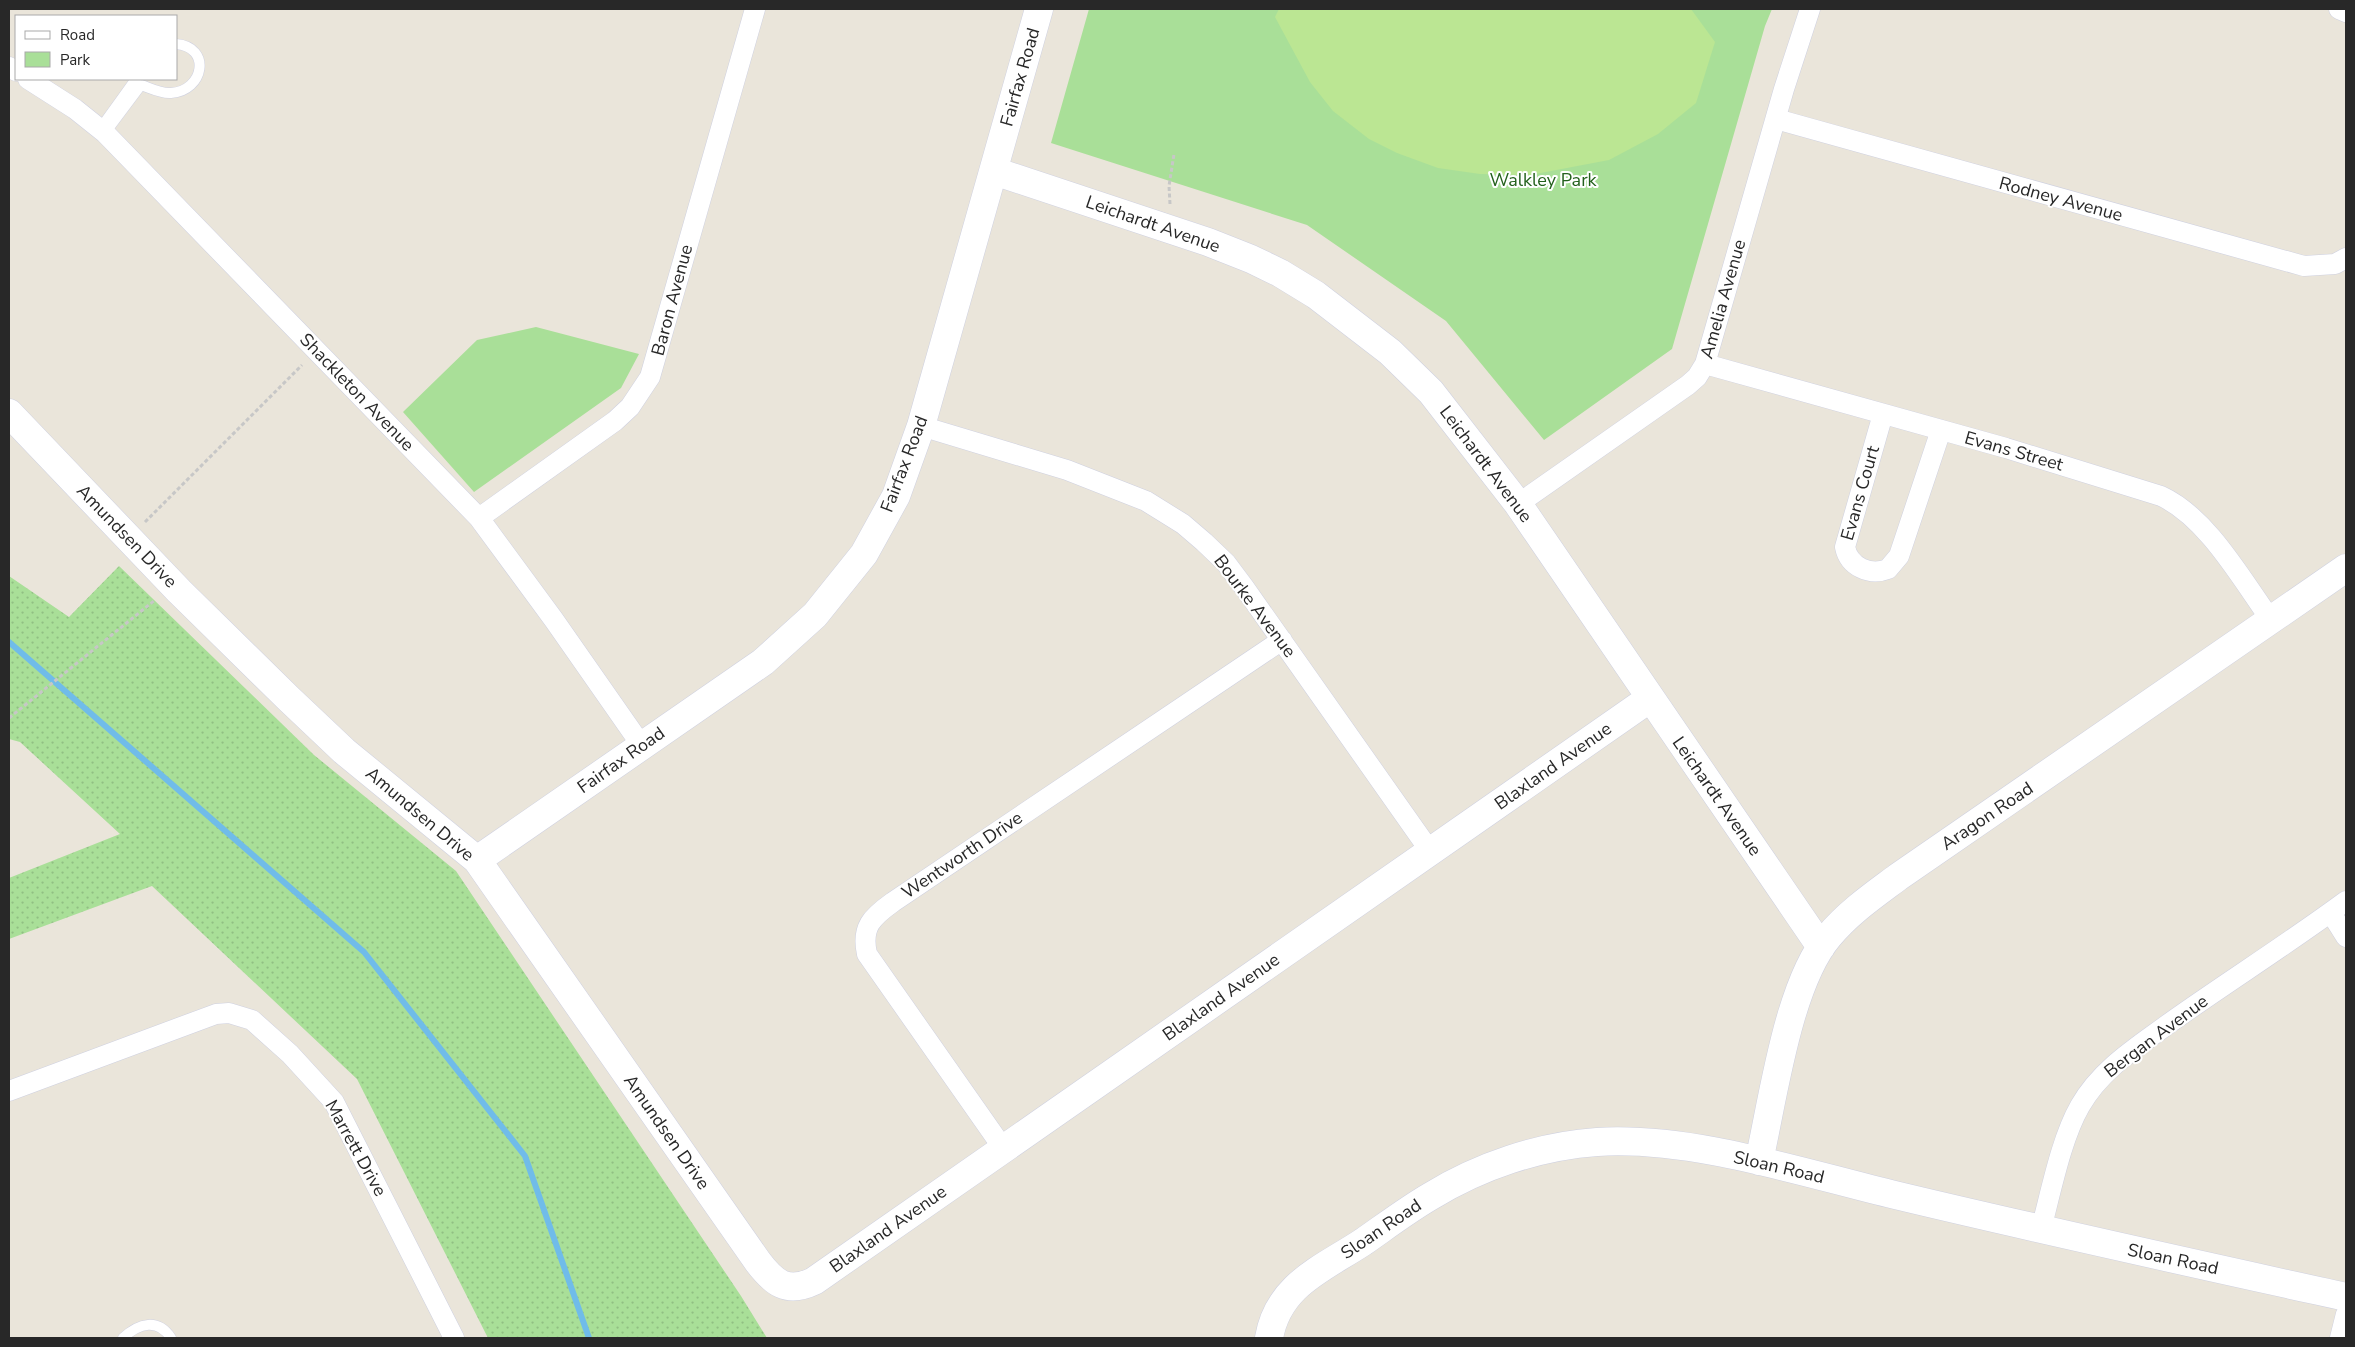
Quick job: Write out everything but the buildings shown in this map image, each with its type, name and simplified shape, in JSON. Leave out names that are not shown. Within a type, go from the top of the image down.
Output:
[{"type":"street","name":"Baron Avenue","points":[[479,518],[615,421],[630,407],[650,377],[754,9]]},
{"type":"street","name":"Fairfax Road","points":[[477,860],[763,662],[797,633],[830,599],[864,554],[878,531],[905,473],[994,171],[1039,9]]},
{"type":"street","name":"Amelia Avenue","points":[[1518,504],[1688,385],[1697,377],[1705,364],[1810,9]]},
{"type":"street","points":[[2339,9],[2346,12]]},
{"type":"street","name":"Shackleton Avenue","points":[[30,80],[75,109],[102,131],[479,518],[554,620],[642,746]]},
{"type":"street","name":"Rodney Avenue","points":[[1776,120],[2304,266],[2335,264],[2346,258]]},
{"type":"street","name":"Leichardt Avenue","points":[[994,171],[1208,242],[1280,273],[1316,295],[1390,352],[1431,392],[1518,504],[1649,699],[1743,831],[1821,947]]},
{"type":"street","name":"Evans Street","points":[[1705,364],[2073,468],[2171,500],[2190,514],[2205,529],[2271,620]]},
{"type":"street","name":"Amundsen Drive","points":[[9,413],[249,661],[318,727],[477,860],[758,1262],[774,1280],[790,1287]]},
{"type":"street","name":"Evans Court","points":[[1883,414],[1844,547],[1846,554],[1854,564],[1872,572],[1888,569],[1899,556],[1940,430]]},
{"type":"street","name":"Bourke Avenue","points":[[920,426],[1091,478],[1123,490],[1164,511],[1183,524],[1226,563],[1430,851]]},
{"type":"street","name":"Aragon Road","points":[[1759,1161],[1795,1005],[1804,979],[1821,947],[1857,908],[1898,876],[2346,568]]},
{"type":"street","name":"Wentworth Drive","points":[[1004,1148],[867,954],[864,943],[869,923],[875,915],[901,896],[1282,640]]},
{"type":"street","name":"Blaxland Avenue","points":[[790,1287],[798,1288],[814,1282],[1649,699]]},
{"type":"street","points":[[2338,907],[2346,937]]},
{"type":"street","name":"Bergan Avenue","points":[[2041,1229],[2068,1135],[2079,1108],[2090,1090],[2105,1073],[2195,1005],[2338,907]]},
{"type":"street","name":"Marrett Drive","points":[[9,1091],[216,1014],[229,1013],[252,1020],[290,1054],[334,1102],[454,1338]]},
{"type":"street","name":"Sloan Road","points":[[1269,1338],[1278,1308],[1296,1287],[1432,1195],[1484,1169],[1540,1152],[1596,1142],[1660,1144],[1759,1161],[2041,1229],[2346,1297]]},
{"type":"street","points":[[2340,1338],[2346,1314]]},
{"type":"lane","points":[[102,131],[141,85],[166,93],[173,93],[184,90],[194,83],[201,70],[201,62],[192,51],[178,45]]},
{"type":"lane","points":[[102,131],[135,80]]},
{"type":"lane","points":[[123,1338],[141,1325],[150,1324],[166,1330],[171,1338]]},
{"type":"path","points":[[1171,230],[1168,186],[1174,154]]},
{"type":"path","points":[[129,538],[316,350]]},
{"type":"path","points":[[9,718],[159,597]]},
{"type":"green space","name":"Walkley Park","points":[[1089,9],[1772,9],[1765,26],[1672,349],[1544,440],[1446,321],[1307,225],[1051,143]]},
{"type":"green space","points":[[1279,9],[1691,9],[1715,42],[1696,103],[1658,134],[1609,160],[1530,175],[1480,174],[1438,168],[1397,153],[1369,139],[1333,111],[1310,82],[1275,17]]},
{"type":"green space","points":[[536,327],[639,354],[621,388],[474,492],[403,412],[477,340]]},
{"type":"green space","points":[[119,566],[314,755],[456,871],[741,1296],[767,1338],[488,1338],[357,1079],[152,886],[9,939],[9,878],[120,834],[20,742],[9,739],[9,576],[69,617]]},
{"type":"waterway","points":[[9,642],[364,952],[525,1156],[589,1338]]}]
